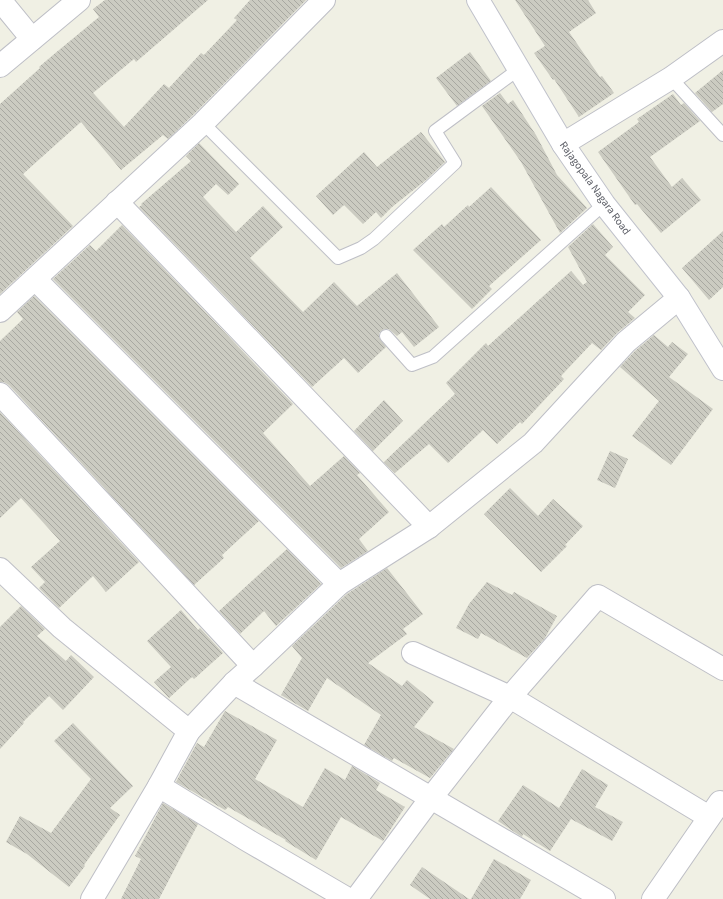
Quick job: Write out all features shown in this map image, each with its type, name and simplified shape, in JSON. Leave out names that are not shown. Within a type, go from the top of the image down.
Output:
[{"type":"street","points":[[0,0],[32,39]]},
{"type":"street","points":[[0,66],[79,0]]},
{"type":"street","points":[[0,311],[203,123],[324,0]]},
{"type":"street","name":"Rajagopala Nagara Road","points":[[483,2],[519,69],[563,144],[604,204],[680,298],[723,369]]},
{"type":"street","points":[[563,144],[671,78],[723,42]]},
{"type":"street","points":[[118,202],[429,527]]},
{"type":"street","points":[[35,279],[338,584]]},
{"type":"street","points":[[92,899],[159,786],[189,731],[234,683],[338,584],[429,527],[533,443],[626,342],[680,298]]},
{"type":"street","points":[[0,394],[253,666]]},
{"type":"street","points":[[0,569],[62,628],[189,731]]},
{"type":"street","points":[[356,899],[431,798],[510,697],[598,596],[723,669]]},
{"type":"street","points":[[413,652],[510,697],[719,805],[653,899]]},
{"type":"street","points":[[234,683],[604,899]]},
{"type":"street","points":[[159,786],[348,899]]},
{"type":"lane","points":[[203,123],[338,258],[361,248],[374,239],[455,163],[435,131],[519,69]]},
{"type":"lane","points":[[671,78],[723,135]]},
{"type":"lane","points":[[386,336],[412,365],[433,357],[604,204]]},
{"type":"building","points":[[105,0],[208,0],[136,62],[134,59],[93,93],[124,127],[164,84],[169,88],[201,53],[204,55],[237,20],[234,18],[250,0],[306,0],[168,139],[163,135],[121,170],[81,122],[23,174],[73,226],[0,294],[0,104],[40,68],[39,67],[99,17],[93,9]]},
{"type":"building","points":[[515,0],[588,0],[596,13],[569,32],[600,77],[602,76],[614,93],[579,117],[554,79],[553,80],[534,53],[545,46]]},
{"type":"building","points":[[470,52],[491,81],[457,106],[436,78]]},
{"type":"building","points":[[723,70],[723,104],[712,112],[695,93]]},
{"type":"building","points":[[500,93],[508,104],[513,100],[536,135],[557,175],[587,208],[560,233],[521,162],[482,106]]},
{"type":"building","points":[[673,94],[681,105],[684,103],[700,121],[650,157],[672,187],[682,178],[701,200],[661,233],[637,204],[635,205],[598,152],[639,122],[637,119]]},
{"type":"building","points":[[421,132],[445,162],[381,218],[376,212],[363,224],[344,205],[333,215],[316,196],[364,152],[377,167]]},
{"type":"building","points":[[199,143],[239,184],[228,195],[216,184],[203,197],[236,232],[263,206],[283,227],[250,258],[303,312],[334,282],[357,306],[397,273],[439,327],[414,347],[402,332],[397,336],[389,329],[384,329],[379,333],[379,337],[386,347],[358,373],[344,358],[312,387],[139,207],[191,161],[186,156]]},
{"type":"building","points":[[491,187],[541,240],[489,286],[492,289],[472,309],[413,250],[442,224],[444,227]]},
{"type":"building","points":[[593,224],[613,247],[605,255],[645,295],[628,312],[635,318],[617,333],[601,350],[592,343],[561,376],[564,379],[522,424],[520,422],[497,444],[483,430],[448,463],[429,444],[395,473],[384,462],[455,394],[446,383],[486,343],[488,346],[571,271],[583,285],[587,282],[568,247]]},
{"type":"building","points":[[122,225],[293,404],[263,433],[310,486],[344,456],[360,473],[357,475],[389,512],[359,539],[368,551],[341,568],[53,279],[90,245],[96,251]]},
{"type":"building","points":[[723,231],[723,287],[709,300],[682,268]]},
{"type":"building","points":[[34,296],[259,521],[222,555],[224,558],[194,585],[9,385],[4,382],[0,382],[0,341],[23,319],[17,312]]},
{"type":"building","points":[[654,335],[668,347],[672,342],[688,354],[669,377],[713,409],[671,465],[632,436],[659,401],[620,367],[635,351]]},
{"type":"building","points":[[384,400],[403,421],[373,451],[354,431]]},
{"type":"building","points":[[0,412],[139,562],[106,592],[93,576],[59,608],[39,588],[45,582],[31,567],[60,541],[21,498],[0,518]]},
{"type":"building","points":[[610,451],[628,459],[615,488],[597,480]]},
{"type":"building","points":[[510,488],[538,516],[553,499],[583,526],[565,545],[567,546],[541,572],[484,514]]},
{"type":"building","points":[[287,549],[321,584],[276,626],[264,611],[240,634],[219,611]]},
{"type":"building","points":[[387,568],[423,614],[403,629],[407,634],[368,663],[402,686],[407,680],[434,702],[414,727],[454,749],[430,778],[394,758],[392,761],[364,745],[381,715],[327,678],[308,711],[281,695],[302,658],[292,646],[347,594]]},
{"type":"building","points":[[487,582],[512,595],[514,592],[557,616],[545,638],[527,658],[481,633],[478,639],[456,628],[469,604]]},
{"type":"building","points":[[21,606],[45,629],[37,636],[66,661],[71,655],[94,677],[63,710],[49,696],[23,722],[24,723],[0,749],[0,627]]},
{"type":"building","points":[[181,610],[198,630],[200,628],[223,653],[194,679],[192,677],[169,698],[154,682],[171,667],[147,641]]},
{"type":"building","points":[[225,711],[277,740],[255,779],[303,807],[325,768],[345,780],[352,766],[380,783],[376,790],[405,807],[383,841],[341,817],[316,860],[285,841],[286,840],[228,807],[225,810],[176,782],[197,743],[204,747]]},
{"type":"building","points":[[73,723],[133,786],[110,808],[120,815],[69,887],[27,854],[6,842],[20,816],[51,833],[91,779],[54,741]]},
{"type":"building","points":[[582,769],[608,785],[595,807],[623,822],[612,841],[571,819],[550,851],[523,834],[522,837],[498,821],[523,785],[559,808]]},
{"type":"building","points":[[163,803],[198,824],[159,899],[121,899],[141,859],[135,856]]},
{"type":"building","points":[[494,859],[531,880],[520,899],[471,899]]},
{"type":"building","points":[[422,867],[469,899],[430,899],[410,885]]}]
